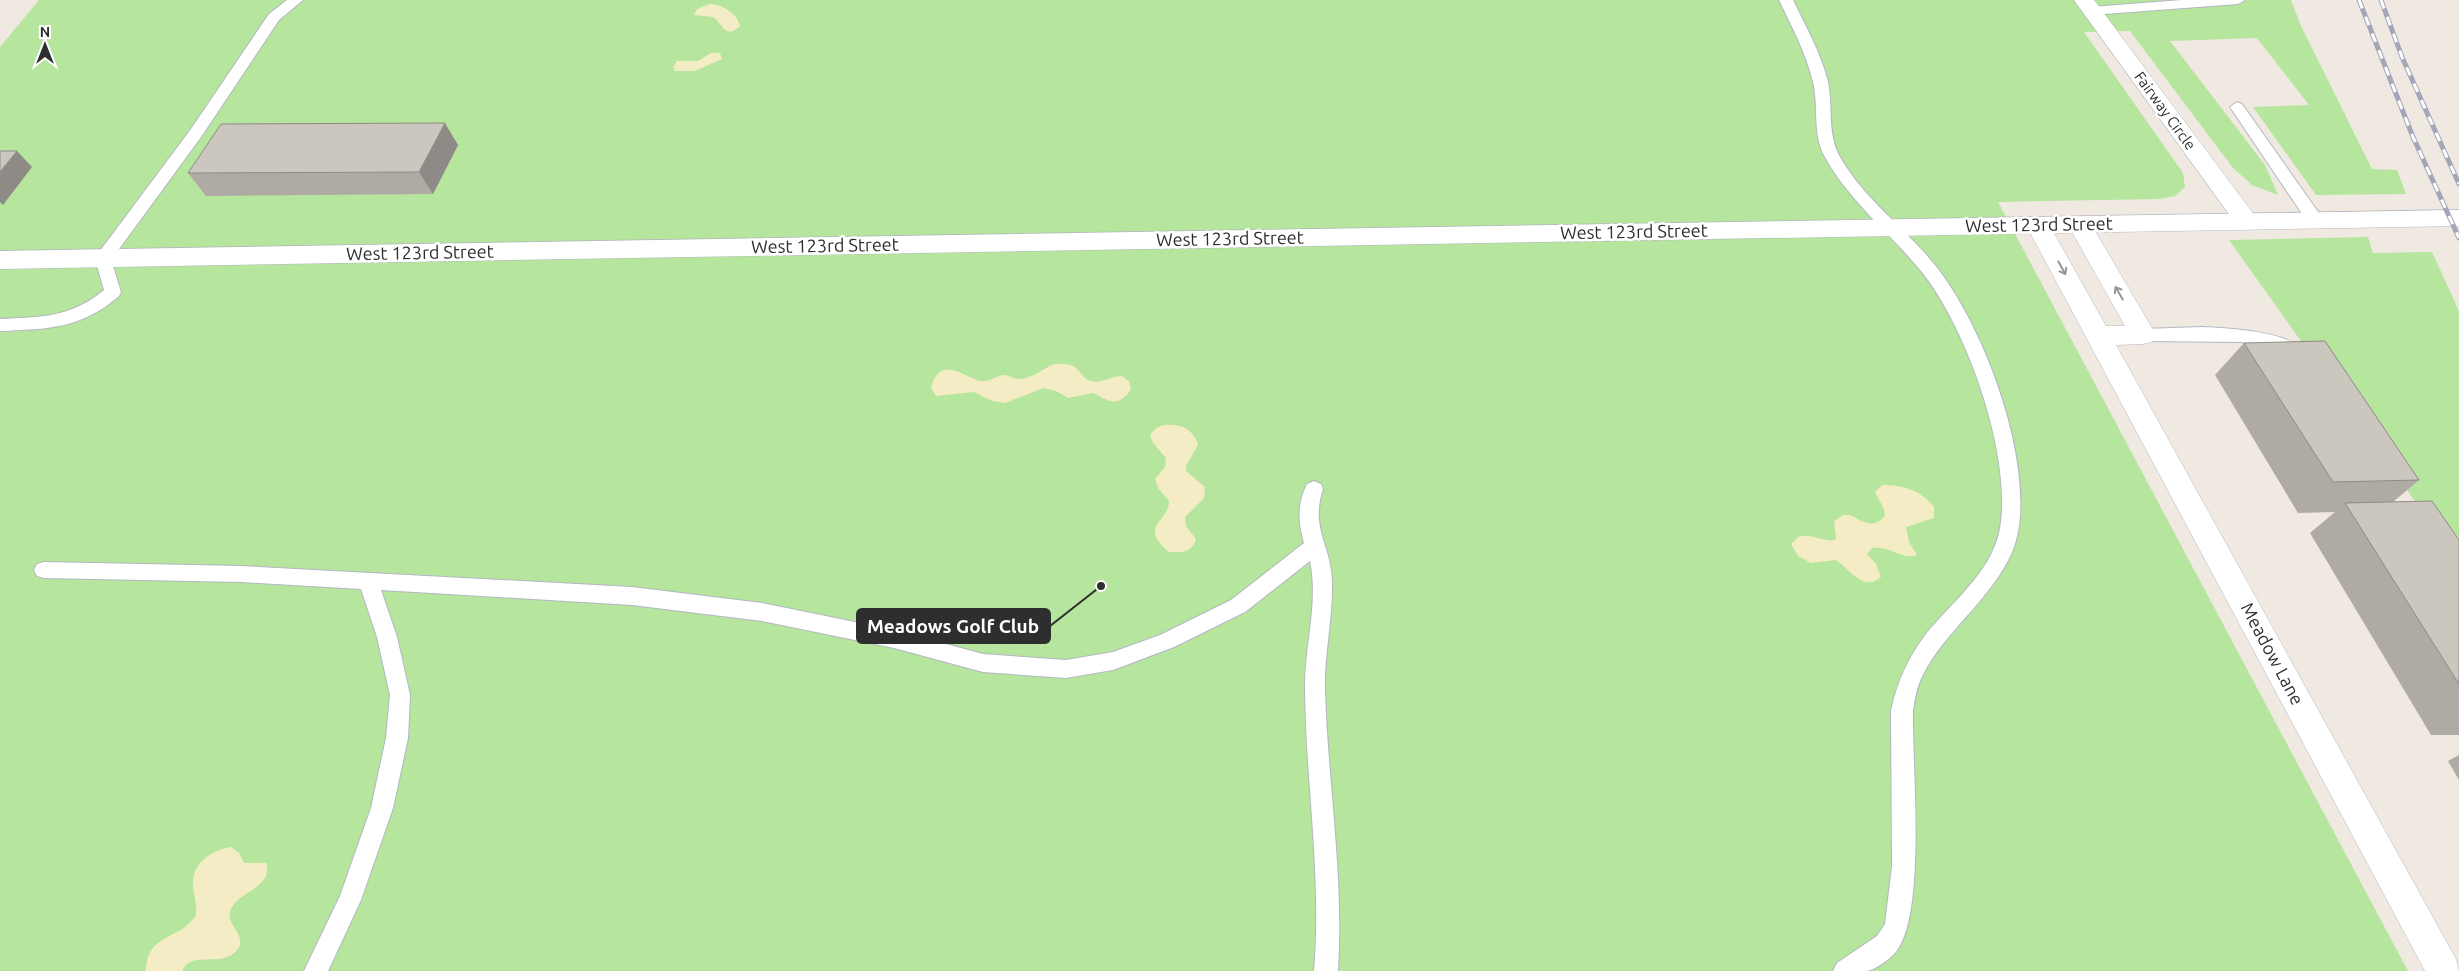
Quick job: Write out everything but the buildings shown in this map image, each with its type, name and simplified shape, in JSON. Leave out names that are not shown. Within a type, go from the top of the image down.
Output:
[{"type":"street","name":"Fairway Circle","points":[[2087,5],[2247,222]]},
{"type":"street","name":"West 123rd Street","points":[[0,260],[2459,218]]},
{"type":"street","points":[[2080,225],[2143,335],[2099,336]]},
{"type":"street","name":"Meadow Lane","points":[[2038,226],[2444,971]]},
{"type":"lane","points":[[0,325],[56,322],[78,317],[99,305],[113,292],[103,259],[196,133],[274,17],[296,0]]},
{"type":"lane","points":[[1786,0],[1813,57],[1821,84],[1824,138],[1845,179],[1888,228],[1927,267],[1944,290],[1962,323],[1995,404],[2008,456],[2012,498],[2008,534],[1989,573],[1913,668],[1903,698],[1901,735],[1903,879],[1898,917],[1891,939],[1870,956],[1845,971]]},
{"type":"lane","points":[[2087,5],[2238,0]]},
{"type":"lane","points":[[2238,107],[2314,220]]},
{"type":"lane","points":[[2143,335],[2255,337],[2286,347],[2307,362]]},
{"type":"lane","points":[[1314,489],[1307,505],[1307,521],[1322,577],[1315,688],[1317,745],[1329,875],[1329,944],[1326,971]]},
{"type":"lane","points":[[44,570],[241,574],[632,596],[762,612],[894,639],[984,662],[1066,668],[1113,661],[1167,641],[1238,606],[1315,546]]},
{"type":"lane","points":[[316,971],[350,900],[382,808],[397,738],[400,695],[387,637],[368,581]]},
{"type":"green space","points":[[39,0],[2291,0],[2301,26],[2372,169],[2397,170],[2406,194],[2316,195],[2253,107],[2309,105],[2257,38],[2170,41],[2265,165],[2278,195],[2252,185],[2233,168],[2130,31],[2084,32],[2183,173],[2185,187],[2175,196],[2159,199],[1998,202],[2408,971],[0,971],[0,47]]},
{"type":"green space","points":[[2368,237],[2373,253],[2432,252],[2459,311],[2459,563],[2229,240]]},
{"type":"sand","points":[[714,4],[728,10],[736,17],[740,26],[731,32],[724,29],[713,17],[694,15],[697,9]]},
{"type":"sand","points":[[711,53],[720,53],[722,59],[695,71],[675,71],[673,67],[677,61],[698,61]]},
{"type":"sand","points":[[1054,364],[1071,365],[1086,379],[1095,382],[1122,376],[1129,381],[1131,390],[1121,400],[1113,402],[1093,393],[1068,398],[1056,391],[1044,388],[1005,403],[992,401],[974,392],[936,396],[931,388],[935,377],[940,371],[947,369],[984,381],[1004,375],[1024,379]]},
{"type":"sand","points":[[1164,425],[1175,425],[1185,428],[1196,439],[1198,445],[1186,466],[1186,471],[1205,487],[1204,498],[1185,517],[1186,526],[1196,539],[1192,547],[1182,552],[1169,552],[1160,543],[1155,530],[1168,508],[1169,501],[1158,488],[1155,479],[1165,467],[1166,458],[1153,443],[1150,435],[1156,428]]},
{"type":"sand","points":[[1882,485],[1904,487],[1923,496],[1934,507],[1934,518],[1906,527],[1909,542],[1917,555],[1906,556],[1884,548],[1872,548],[1867,554],[1876,564],[1881,577],[1875,581],[1868,582],[1862,581],[1836,560],[1811,563],[1798,556],[1791,544],[1798,537],[1808,536],[1827,540],[1836,539],[1834,521],[1843,515],[1850,515],[1868,523],[1881,520],[1885,516],[1884,509],[1875,492]]},
{"type":"sand","points":[[231,847],[239,853],[244,863],[266,863],[267,871],[261,883],[235,903],[231,909],[231,921],[239,937],[239,947],[228,957],[192,961],[182,971],[146,971],[152,949],[165,938],[182,929],[196,915],[193,878],[199,865],[216,851]]},
{"type":"railway","points":[[2359,0],[2413,137],[2459,238]]},
{"type":"railway","points":[[2381,0],[2402,57],[2459,184]]},
{"type":"place","name":"Meadows Golf Club","points":[[1101,586]]}]
